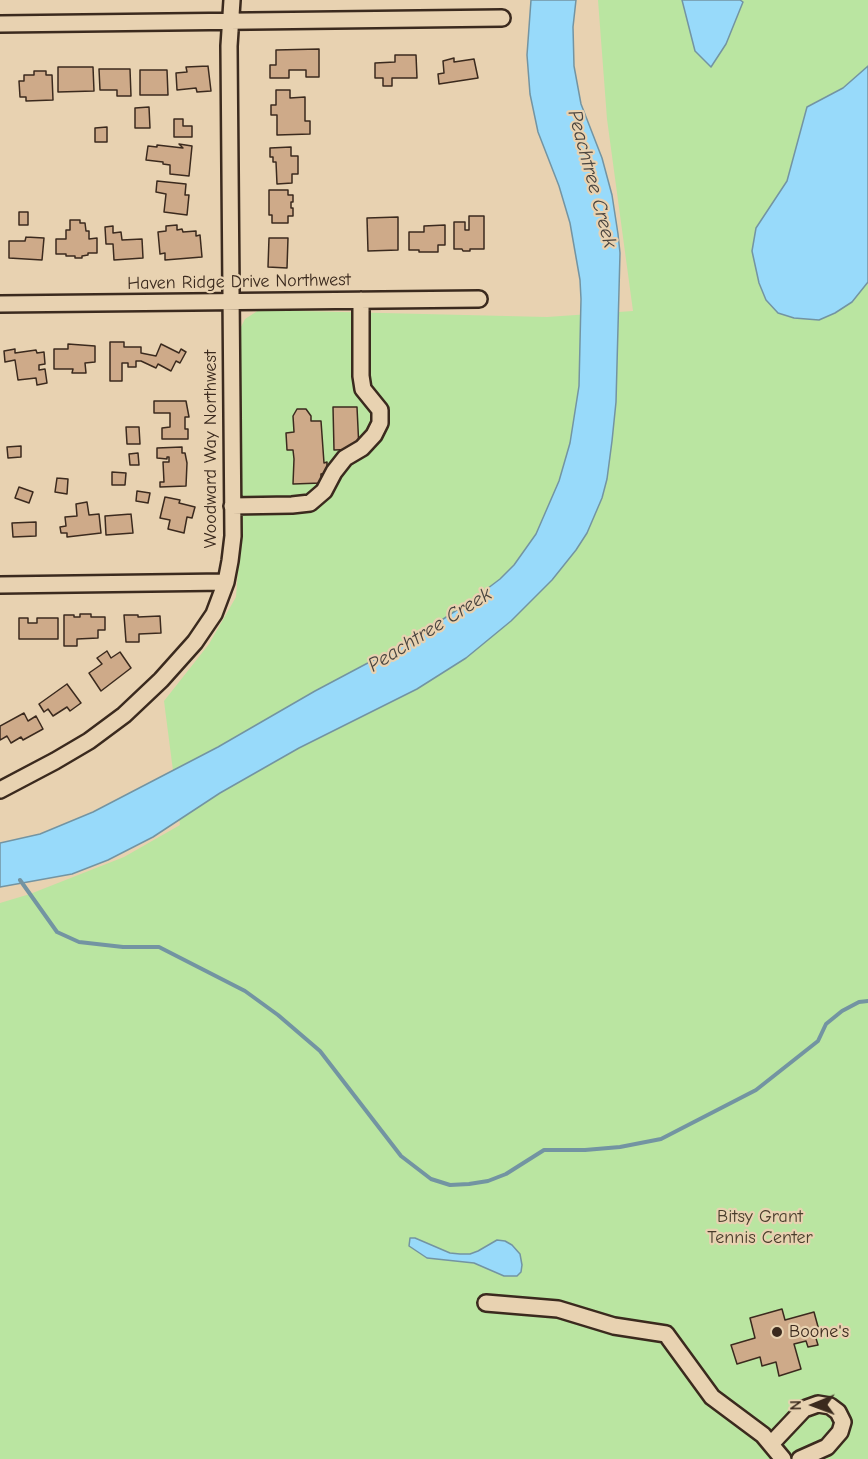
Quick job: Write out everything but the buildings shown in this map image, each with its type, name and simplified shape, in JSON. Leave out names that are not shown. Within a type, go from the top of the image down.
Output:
[{"type":"street","name":"Woodward Way Northwest","points":[[0,790],[88,741],[161,680],[195,642],[214,614],[226,582],[233,536],[229,46],[232,0]]},
{"type":"street","points":[[0,24],[502,18]]},
{"type":"street","name":"Haven Ridge Drive Northwest","points":[[0,304],[479,299]]},
{"type":"street","points":[[232,506],[310,503],[324,491],[345,458],[362,448],[374,435],[380,423],[380,410],[363,389],[361,300]]},
{"type":"street","points":[[0,585],[226,582]]},
{"type":"street","points":[[486,1303],[558,1309],[614,1326],[666,1334],[712,1397],[763,1435],[783,1459]]},
{"type":"street","points":[[771,1444],[804,1409],[818,1404],[830,1406],[838,1412],[843,1422],[840,1432],[827,1447],[800,1459]]},
{"type":"green space","name":"Bitsy Grant Tennis Center","points":[[598,0],[868,0],[868,1459],[0,1459],[0,903],[30,894],[124,857],[180,825],[164,701],[209,644],[236,597],[242,462],[240,329],[245,319],[259,310],[547,317],[633,311],[607,119]]},
{"type":"water","name":"Peachtree Creek","points":[[531,0],[576,0],[573,27],[574,66],[581,104],[602,158],[612,195],[620,253],[616,402],[612,441],[602,498],[587,533],[552,580],[511,621],[466,658],[417,689],[299,748],[220,793],[153,837],[108,860],[72,874],[0,887],[0,843],[40,834],[93,812],[218,747],[315,691],[413,639],[500,579],[514,565],[536,534],[559,481],[570,443],[579,386],[581,299],[570,223],[559,186],[538,132],[530,94],[527,55]]},
{"type":"water","points":[[682,0],[740,0],[743,2],[726,44],[711,67],[695,51]]},
{"type":"water","points":[[868,66],[868,282],[852,302],[819,320],[794,318],[778,313],[766,300],[759,283],[752,251],[756,228],[787,181],[807,107],[843,88]]},
{"type":"water","points":[[410,1238],[450,1253],[460,1254],[478,1251],[497,1240],[505,1241],[520,1254],[521,1272],[517,1276],[504,1276],[474,1263],[427,1258],[409,1246]]},
{"type":"waterway","points":[[20,880],[57,932],[79,942],[123,947],[159,947],[245,991],[278,1015],[320,1051],[401,1156],[431,1179],[450,1185],[488,1181],[506,1174],[544,1150],[620,1147],[661,1139],[756,1090],[818,1041],[826,1024],[842,1011],[859,1002],[868,1001]]},
{"type":"place","name":"Boone's","points":[[777,1332]]}]
